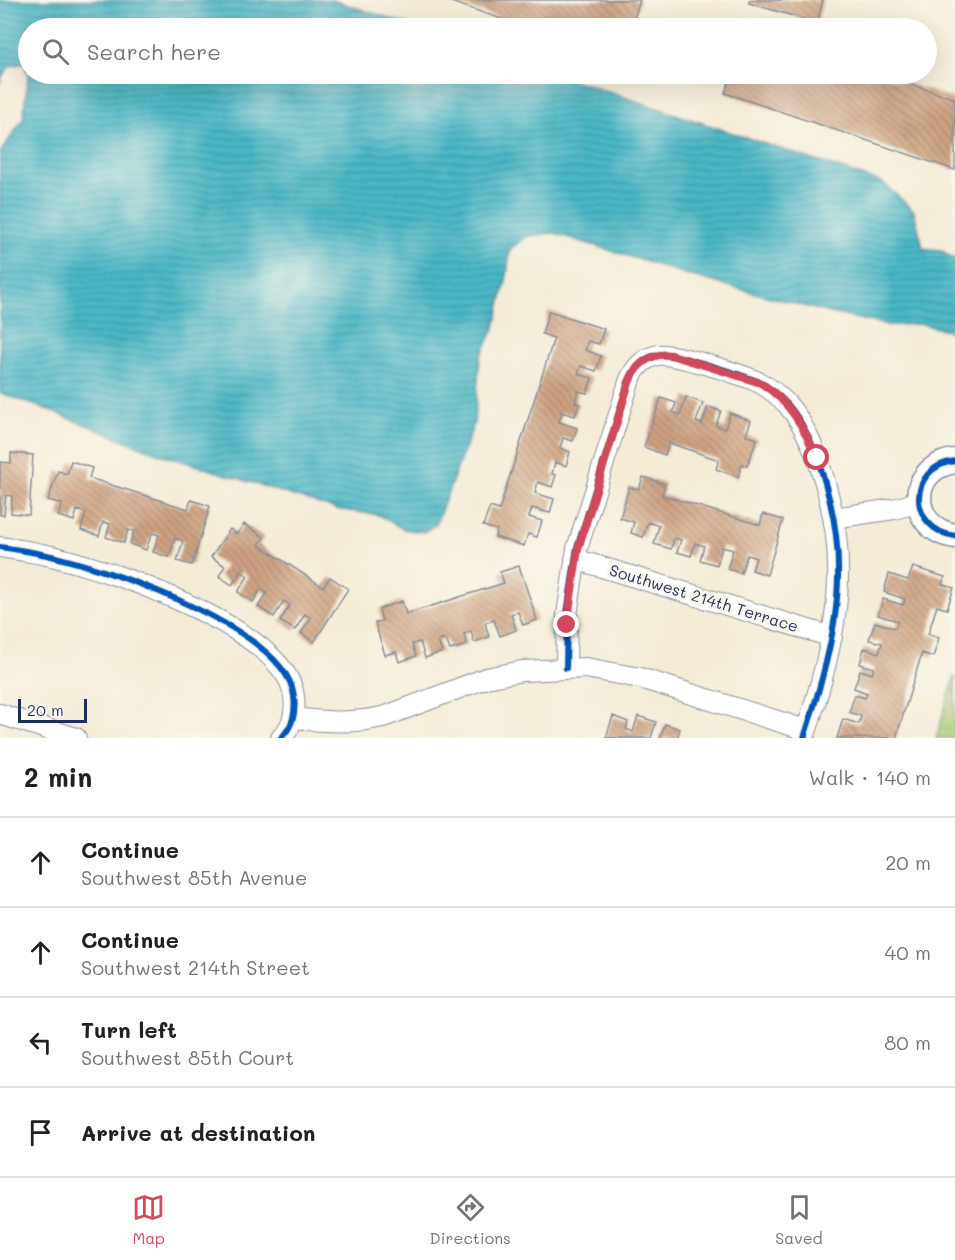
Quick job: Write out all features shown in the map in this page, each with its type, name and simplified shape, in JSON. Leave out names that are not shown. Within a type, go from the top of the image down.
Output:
[{"type":"street","points":[[294,718],[336,722],[372,729],[386,716],[486,678],[522,670],[566,668],[606,671],[639,678],[805,734],[832,637],[839,585],[834,518],[823,476],[806,432],[793,411],[778,395],[753,380],[672,355],[658,354],[639,365],[629,382],[575,559],[567,615],[566,668]]},
{"type":"street","points":[[955,461],[944,463],[927,474],[919,492],[919,502],[927,523],[936,531],[955,536]]},
{"type":"street","points":[[834,518],[894,509],[919,502]]},
{"type":"street","points":[[0,548],[56,557],[122,578],[186,603],[256,643],[279,667],[293,692],[294,718],[289,729],[281,738]]},
{"type":"street","name":"Southwest 214th Terrace","points":[[575,559],[832,637]]},
{"type":"street","points":[[0,714],[76,738]]},
{"type":"green space","points":[[955,675],[955,738],[936,738]]},
{"type":"water","points":[[0,0],[332,0],[389,18],[18,18],[18,64],[10,66],[1,78],[0,85]]},
{"type":"water","points":[[27,84],[585,84],[883,183],[914,211],[923,248],[941,250],[955,260],[955,333],[922,324],[888,325],[830,313],[695,277],[554,233],[528,236],[510,249],[507,276],[495,327],[480,358],[474,424],[436,524],[424,532],[403,529],[379,515],[335,509],[154,452],[0,393],[0,153],[23,119]]},
{"type":"building","points":[[445,0],[640,0],[634,18],[499,18]]},
{"type":"building","points":[[750,0],[823,0],[818,18],[800,18],[749,3]]},
{"type":"building","points":[[728,84],[909,84],[955,99],[955,170],[725,93]]},
{"type":"building","points":[[549,311],[604,329],[599,344],[588,341],[585,350],[601,356],[596,371],[581,366],[578,374],[592,378],[587,393],[578,391],[575,403],[579,404],[575,416],[562,412],[559,422],[577,428],[573,441],[563,438],[560,448],[570,452],[566,466],[555,462],[552,474],[556,475],[552,487],[538,482],[535,493],[554,499],[550,513],[532,508],[529,517],[542,521],[537,537],[528,534],[524,546],[495,537],[497,530],[483,526],[490,507],[499,510],[554,338],[542,334]]},
{"type":"building","points":[[686,397],[703,403],[696,422],[702,424],[708,407],[721,411],[716,425],[725,429],[730,413],[751,421],[746,435],[757,439],[747,466],[742,464],[738,477],[716,469],[719,460],[669,443],[665,455],[644,447],[661,398],[676,403],[673,412],[680,415]]},
{"type":"building","points":[[11,453],[33,455],[29,515],[11,513],[12,496],[6,495],[4,515],[0,515],[0,462],[11,463]]},
{"type":"building","points":[[71,461],[92,468],[89,478],[188,509],[191,500],[210,506],[192,565],[177,561],[183,541],[175,538],[169,557],[153,552],[159,535],[152,533],[146,550],[130,544],[134,531],[128,530],[124,543],[106,537],[110,524],[103,522],[99,536],[81,530],[86,513],[77,510],[74,521],[58,516],[62,504],[48,500],[58,471],[67,474]]},
{"type":"building","points":[[643,477],[665,484],[662,495],[760,525],[763,514],[783,520],[767,575],[752,570],[756,558],[747,555],[741,573],[727,569],[733,550],[722,547],[717,565],[700,560],[704,546],[695,543],[691,556],[677,552],[681,540],[674,538],[671,549],[654,544],[659,526],[648,522],[643,537],[631,533],[634,522],[620,518],[629,487],[639,489]]},
{"type":"building","points":[[244,524],[264,537],[259,545],[323,587],[330,577],[348,589],[314,642],[301,633],[311,618],[305,614],[295,630],[280,621],[290,605],[284,601],[274,617],[258,607],[267,593],[261,589],[253,602],[238,592],[248,576],[241,571],[232,585],[219,576],[225,566],[211,557],[230,529],[237,534]]},
{"type":"building","points":[[519,566],[537,620],[523,625],[518,612],[511,614],[516,630],[500,636],[494,620],[485,623],[489,637],[474,642],[471,631],[464,634],[467,645],[450,650],[446,639],[438,641],[442,652],[425,658],[420,642],[412,644],[416,656],[399,662],[396,652],[385,655],[375,623],[382,621],[379,609],[402,601],[406,614],[504,583],[500,572]]},
{"type":"building","points":[[913,567],[945,577],[942,584],[954,588],[947,609],[937,606],[928,634],[939,638],[933,657],[922,653],[896,738],[837,738],[843,719],[859,724],[861,716],[849,712],[855,695],[865,698],[867,693],[854,688],[860,670],[872,674],[874,668],[860,664],[864,648],[879,653],[882,643],[869,640],[875,622],[895,628],[898,621],[878,615],[883,599],[903,605],[905,599],[884,592],[889,574],[908,580]]},
{"type":"building","points":[[613,716],[628,722],[626,729],[633,732],[638,716],[656,722],[651,738],[606,738]]},
{"type":"building","points":[[665,724],[680,729],[677,738],[660,738]]},
{"type":"cycle path","points":[[566,668],[567,615],[577,549],[631,377],[644,361],[658,355],[678,357],[710,365],[762,384],[787,404],[802,425],[813,448],[829,498],[835,529],[838,590],[829,649],[804,738]]},
{"type":"cycle path","points":[[955,461],[939,466],[928,474],[921,486],[919,498],[921,511],[928,522],[939,531],[955,536]]},
{"type":"cycle path","points":[[0,547],[55,557],[121,577],[196,608],[232,628],[262,649],[284,672],[294,696],[294,708],[291,724],[281,738]]},
{"type":"route","points":[[567,625],[575,559],[582,531],[629,382],[639,365],[658,354],[667,354],[761,383],[773,390],[793,411],[806,432],[817,458]]}]
